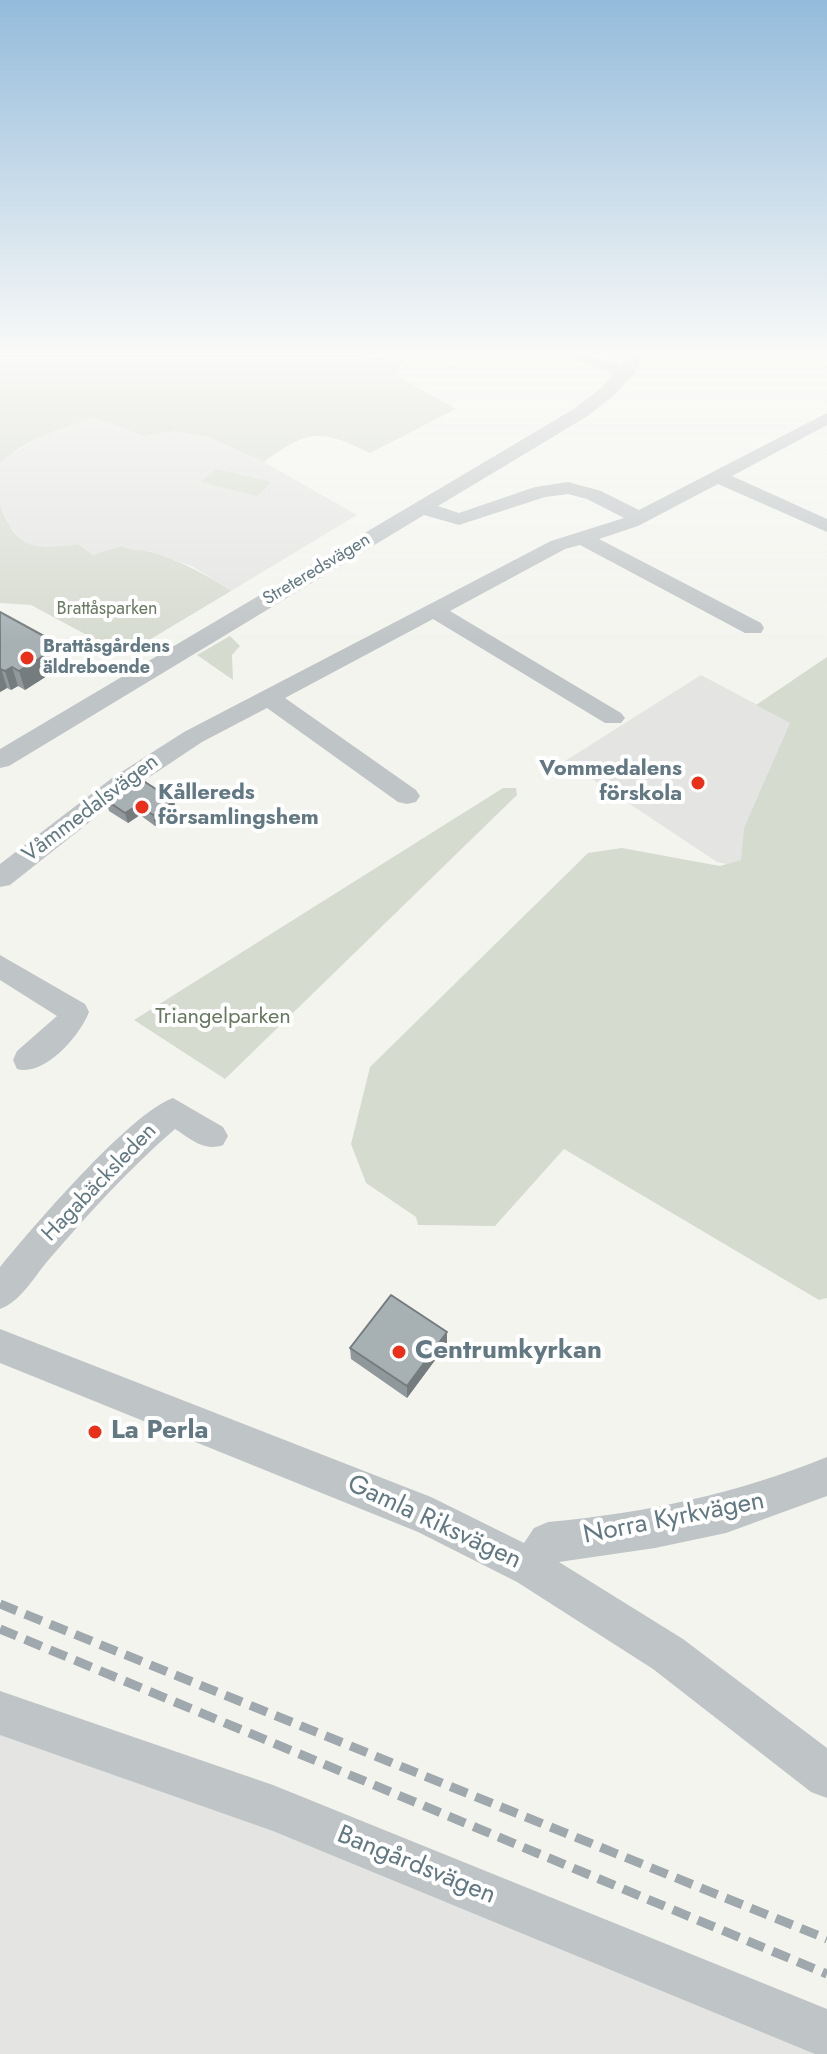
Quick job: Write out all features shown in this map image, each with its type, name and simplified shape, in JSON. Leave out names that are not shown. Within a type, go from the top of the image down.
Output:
[{"type":"street","name":"Streteredsvägen","points":[[0,760],[517,451]]},
{"type":"street","name":"Våmmedalsvägen","points":[[0,878],[160,756],[545,551],[639,517],[767,451]]},
{"type":"street","points":[[719,477],[827,526]]},
{"type":"street","points":[[423,508],[459,519],[542,491],[568,488],[594,495],[639,517]]},
{"type":"street","points":[[581,537],[753,628]]},
{"type":"street","points":[[435,611],[613,718]]},
{"type":"street","points":[[269,698],[407,796]]},
{"type":"street","points":[[0,966],[74,1012],[75,1018],[69,1025],[28,1060]]},
{"type":"street","name":"Hagabäcksleden","points":[[0,1293],[126,1152],[173,1111],[212,1136]]},
{"type":"street","name":"Gamla Riksvägen","points":[[0,1346],[431,1517],[531,1568],[668,1654],[827,1776]]},
{"type":"street","name":"Norra Kyrkvägen","points":[[531,1568],[548,1542],[662,1525],[743,1508],[824,1481]]},
{"type":"street","name":"Bangårdsvägen","points":[[0,1713],[273,1808],[827,2034]]},
{"type":"shaded area","points":[[17,451],[239,451],[357,515],[231,591],[192,566],[148,551],[133,552],[121,546],[93,555],[78,544],[40,549],[22,541],[10,526],[0,504],[0,464]]},
{"type":"shaded area","name":"Vommedalens förskola","points":[[701,675],[807,731],[795,805],[736,866],[717,862],[565,761]]},
{"type":"shaded area","points":[[0,1727],[485,1910],[827,2049],[827,2054],[0,2054]]},
{"type":"green space","points":[[0,451],[16,451],[9,455],[0,464]]},
{"type":"green space","points":[[239,451],[279,451],[264,462]]},
{"type":"green space","points":[[216,469],[271,482],[257,496],[201,482]]},
{"type":"green space","name":"Brattåsparken","points":[[0,504],[13,531],[28,544],[49,547],[78,544],[93,555],[121,546],[151,552],[192,568],[231,591],[124,655],[31,605],[0,603]]},
{"type":"green space","points":[[230,636],[240,646],[232,655],[233,680],[197,655]]},
{"type":"green space","points":[[827,657],[827,1298],[819,1300],[564,1149],[495,1226],[418,1225],[416,1217],[366,1183],[351,1144],[370,1067],[588,853],[622,848],[720,866],[741,860],[744,828],[790,723],[756,705]]},
{"type":"green space","name":"Triangelparken","points":[[503,788],[516,788],[517,795],[225,1079],[134,1020]]},
{"type":"building","points":[[0,612],[53,641],[48,644],[56,648],[19,671],[12,667],[5,671],[0,669]]},
{"type":"building","points":[[139,778],[174,801],[153,815],[138,805],[125,813],[106,800]]},
{"type":"building","name":"Centrumkyrkan","points":[[391,1295],[447,1332],[407,1386],[350,1348]]},
{"type":"railway","points":[[0,1604],[827,1939]]},
{"type":"railway","points":[[0,1629],[827,1974]]},
{"type":"place","name":"Brattåsgårdens äldreboende","points":[[27,658]]},
{"type":"place","name":"Vommedalens förskola","points":[[698,783]]},
{"type":"place","name":"Kållereds församlingshem","points":[[142,807]]},
{"type":"place","name":"Centrumkyrkan","points":[[399,1352]]},
{"type":"place","name":"La Perla","points":[[95,1432]]}]
